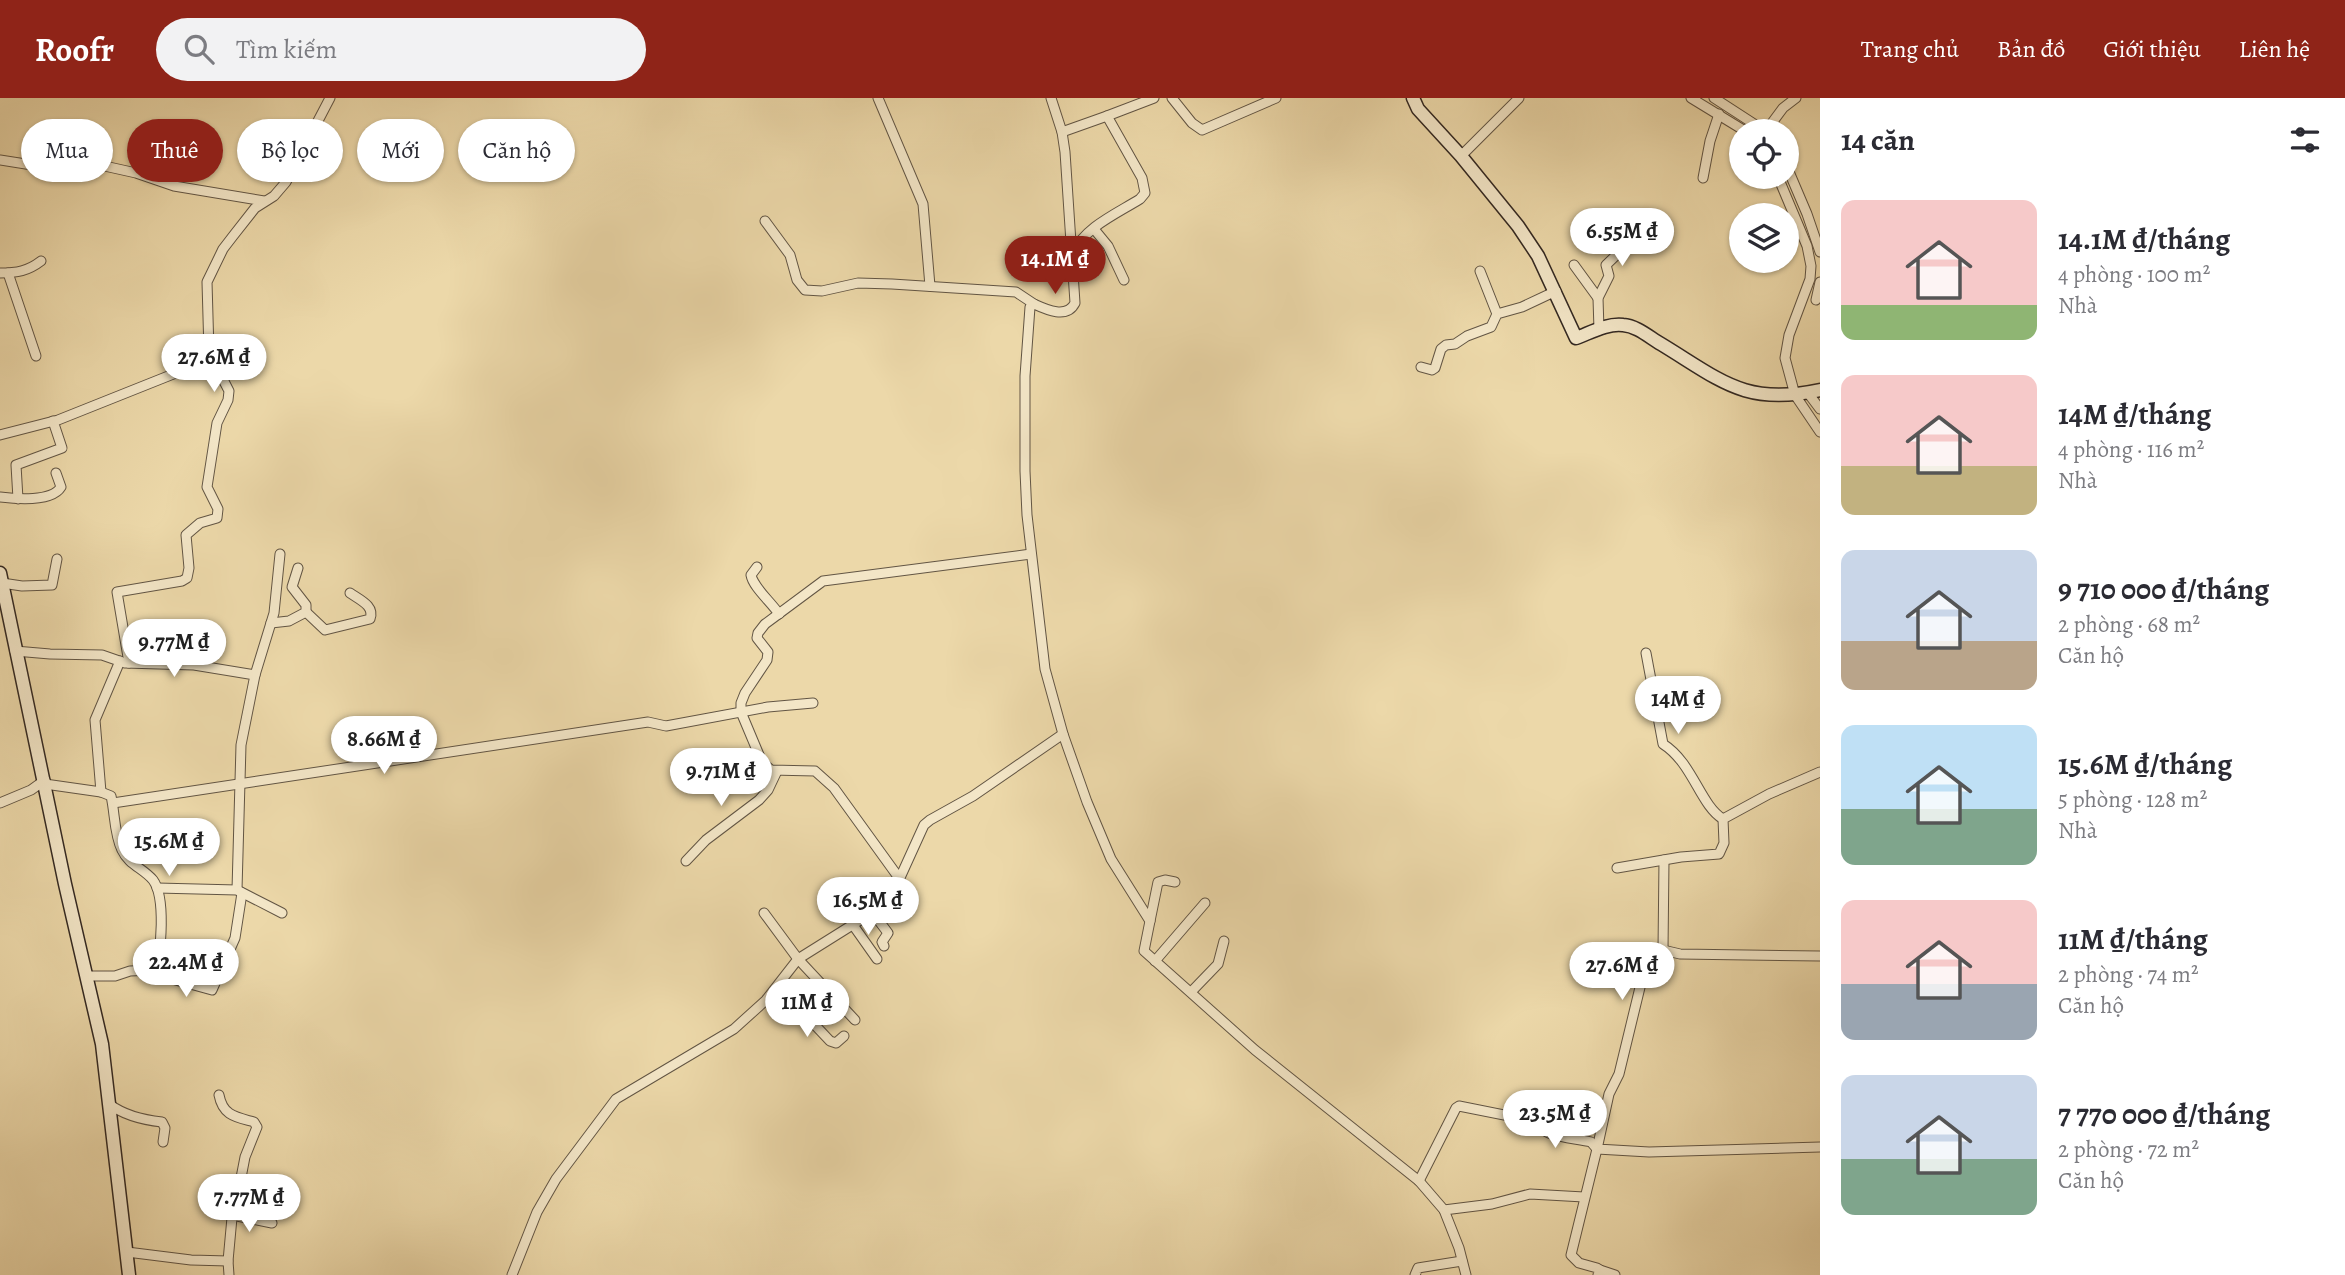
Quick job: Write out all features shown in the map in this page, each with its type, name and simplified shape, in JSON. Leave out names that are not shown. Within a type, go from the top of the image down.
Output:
[{"type":"street","points":[[101,792],[95,720],[124,662],[117,592],[187,578],[189,568],[186,535],[200,523],[217,518],[218,509],[207,487],[217,423],[228,400],[229,391],[211,359],[207,282],[223,249],[255,208],[274,196],[286,182],[330,98]]},
{"type":"street","points":[[878,98],[923,204],[930,286]]},
{"type":"street","points":[[765,221],[790,255],[797,280],[806,290],[822,291],[858,283],[1016,292],[1034,304],[1059,312],[1072,309],[1075,303],[1068,183],[1062,132],[1051,98]]},
{"type":"street","points":[[1062,132],[1154,98]]},
{"type":"street","points":[[1172,98],[1192,124],[1202,130],[1276,98]]},
{"type":"street","points":[[1413,98],[1418,109],[1461,156],[1518,226],[1538,257],[1576,338],[1622,325],[1633,327],[1739,390],[1757,395],[1795,395],[1814,391],[1820,410]]},
{"type":"street","points":[[1461,156],[1519,98]]},
{"type":"street","points":[[1691,98],[1729,121]]},
{"type":"street","points":[[1714,98],[1747,119]]},
{"type":"street","points":[[1776,119],[1792,99]]},
{"type":"street","points":[[1703,178],[1710,141],[1719,114]]},
{"type":"street","points":[[1072,255],[1082,238],[1145,193],[1142,178],[1107,116]]},
{"type":"street","points":[[0,160],[32,165],[57,159],[82,161],[135,173],[174,186],[264,201]]},
{"type":"street","points":[[1783,189],[1807,246],[1811,266],[1810,279],[1785,351],[1795,395],[1820,432]]},
{"type":"street","points":[[1796,189],[1820,252]]},
{"type":"street","points":[[1599,330],[1598,298],[1609,276],[1606,265],[1634,238],[1634,219]]},
{"type":"street","points":[[1094,229],[1108,246],[1124,280]]},
{"type":"street","points":[[36,356],[4,273],[31,269],[41,261]]},
{"type":"street","points":[[1574,265],[1598,298]]},
{"type":"street","points":[[1421,367],[1432,370],[1441,349],[1446,345],[1455,344],[1467,336],[1491,327],[1497,314],[1480,271]]},
{"type":"street","points":[[1497,314],[1556,292]]},
{"type":"street","points":[[1034,304],[1030,307],[1028,318],[1024,466],[1031,554],[1045,668],[1063,734],[1087,802],[1111,859],[1150,920]]},
{"type":"street","points":[[0,435],[53,421],[211,359]]},
{"type":"street","points":[[18,499],[16,466],[62,448],[53,421]]},
{"type":"street","points":[[0,497],[29,499],[59,491],[61,487],[55,473]]},
{"type":"street","points":[[87,976],[115,976],[130,971],[153,970],[161,976],[212,990],[235,938],[240,891],[242,735],[254,675],[275,613],[280,554]]},
{"type":"street","points":[[899,878],[834,788],[821,775],[808,770],[777,771],[762,762],[741,712],[745,693],[767,660],[768,652],[757,638],[758,633],[765,624],[823,582],[1031,554]]},
{"type":"street","points":[[1,578],[22,586],[52,585],[57,559]]},
{"type":"street","points":[[757,567],[751,575],[752,582],[779,614]]},
{"type":"street","points":[[298,568],[292,587],[306,605],[306,611],[324,630],[370,619],[370,608],[350,593]]},
{"type":"street","points":[[1,578],[65,884],[102,1044],[129,1275]]},
{"type":"street","points":[[271,623],[289,621],[306,611]]},
{"type":"street","points":[[15,650],[50,654],[102,654],[124,662],[194,664],[254,675]]},
{"type":"street","points":[[1617,868],[1719,854],[1724,843],[1723,819],[1713,810],[1676,752],[1663,744],[1646,653]]},
{"type":"street","points":[[113,803],[528,738],[648,722],[666,726],[741,712],[813,703]]},
{"type":"street","points":[[512,1275],[537,1212],[550,1190],[565,1165],[616,1099],[734,1029],[766,1000],[798,959],[873,913],[893,896],[924,825],[973,796],[1063,734]]},
{"type":"street","points":[[687,861],[706,840],[759,800],[768,790],[777,771]]},
{"type":"street","points":[[1723,819],[1769,794],[1820,772]]},
{"type":"street","points":[[0,803],[45,782],[111,796],[121,849],[132,865],[148,875],[157,888],[161,914],[159,953],[153,970]]},
{"type":"street","points":[[1615,1275],[1599,1273],[1579,1263],[1571,1255],[1609,1094],[1619,1074],[1643,975],[1648,964],[1663,950],[1664,860]]},
{"type":"street","points":[[1174,882],[1158,882],[1144,950],[1255,1050],[1419,1181],[1444,1210],[1466,1275]]},
{"type":"street","points":[[157,888],[240,891],[282,913]]},
{"type":"street","points":[[1155,961],[1205,902]]},
{"type":"street","points":[[764,912],[798,959],[855,1020]]},
{"type":"street","points":[[873,913],[888,933],[882,942],[884,946]]},
{"type":"street","points":[[852,925],[877,959]]},
{"type":"street","points":[[1191,992],[1218,964],[1224,941]]},
{"type":"street","points":[[1663,950],[1680,954],[1820,956]]},
{"type":"street","points":[[778,986],[830,1041],[836,1043],[844,1036]]},
{"type":"street","points":[[219,1095],[223,1109],[228,1114],[254,1122],[257,1127],[245,1157],[239,1188],[234,1196],[229,1275]]},
{"type":"street","points":[[109,1104],[119,1112],[163,1122],[163,1142]]},
{"type":"street","points":[[1419,1181],[1456,1108],[1460,1106],[1529,1120],[1551,1134],[1591,1142],[1597,1149],[1649,1152],[1820,1147]]},
{"type":"street","points":[[1444,1210],[1492,1204],[1530,1194],[1584,1197]]},
{"type":"street","points":[[232,1215],[271,1223]]},
{"type":"street","points":[[127,1252],[191,1260],[228,1261]]},
{"type":"street","points":[[1415,1275],[1418,1268],[1462,1261]]}]
